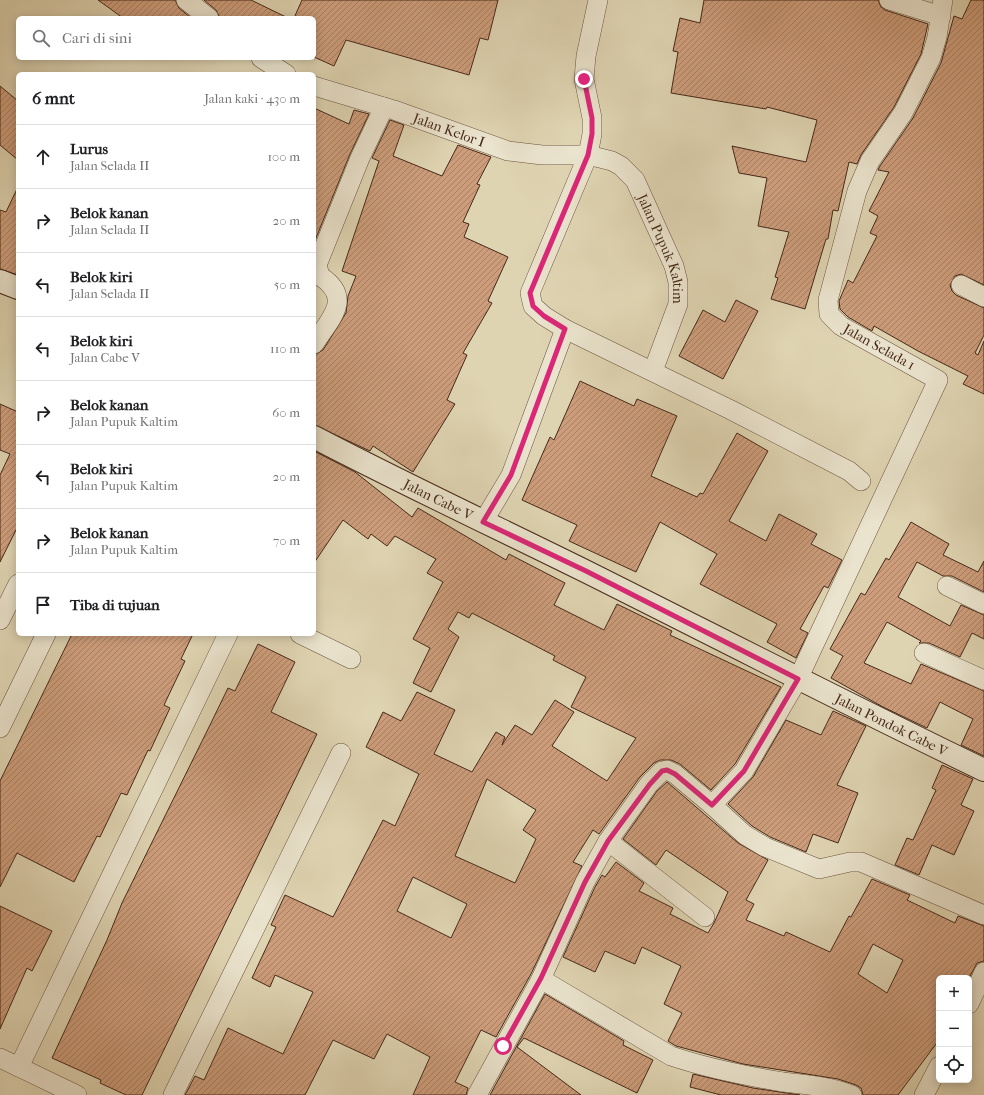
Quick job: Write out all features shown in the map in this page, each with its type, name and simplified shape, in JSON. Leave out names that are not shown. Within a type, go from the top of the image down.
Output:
[{"type":"street","points":[[186,0],[206,16]]},
{"type":"street","points":[[598,0],[586,56],[584,79],[592,118],[592,134],[588,155],[530,293],[533,306],[544,316],[565,329],[654,371],[803,446],[849,471],[861,481]]},
{"type":"street","points":[[888,0],[942,8]]},
{"type":"street","name":"Jalan Selada 1","points":[[798,679],[938,380],[841,326],[830,314],[828,300],[857,191],[870,161],[903,113],[931,58],[937,37],[942,8]]},
{"type":"street","points":[[264,60],[283,72]]},
{"type":"street","name":"Jalan Kelor I","points":[[316,87],[384,106],[508,151],[542,155],[588,155]]},
{"type":"street","points":[[316,341],[334,314],[339,302],[336,290],[329,282],[320,276],[317,265],[354,173],[384,106]]},
{"type":"street","name":"Jalan Pupuk Kaltim","points":[[588,155],[612,161],[621,166],[635,180],[674,266],[678,282],[678,304],[654,371]]},
{"type":"street","points":[[0,281],[16,287]]},
{"type":"street","points":[[961,285],[984,297]]},
{"type":"street","points":[[483,522],[511,475],[565,329]]},
{"type":"street","name":"Jalan Cabe V","points":[[316,438],[483,522],[586,571],[798,679]]},
{"type":"street","points":[[947,586],[984,604]]},
{"type":"street","points":[[0,620],[16,588]]},
{"type":"street","points":[[0,728],[45,636]]},
{"type":"street","points":[[19,1067],[227,636]]},
{"type":"street","points":[[304,636],[351,660]]},
{"type":"street","points":[[924,653],[984,680]]},
{"type":"street","points":[[712,805],[744,771],[798,679]]},
{"type":"street","name":"Jalan Pondok Cabe V","points":[[798,679],[984,770]]},
{"type":"street","points":[[173,1095],[341,753]]},
{"type":"street","points":[[477,1095],[541,978],[585,882],[608,841],[650,784],[662,771],[667,770],[675,774],[745,835],[765,847],[819,869],[850,862],[861,862],[984,915]]},
{"type":"street","points":[[608,841],[705,917]]},
{"type":"street","points":[[972,998],[984,972]]},
{"type":"street","points":[[541,978],[671,1056],[690,1062],[758,1077],[826,1086],[852,1095]]},
{"type":"street","points":[[0,1058],[77,1095]]},
{"type":"street","points":[[924,1095],[936,1072]]},
{"type":"building","points":[[98,0],[175,0],[179,8],[189,16],[120,16]]},
{"type":"building","points":[[204,0],[251,0],[284,16],[219,16],[216,10]]},
{"type":"building","points":[[302,0],[498,0],[488,40],[480,38],[469,75],[346,40],[334,66],[316,58],[316,16],[295,16]]},
{"type":"building","points":[[704,0],[878,0],[881,7],[885,10],[928,24],[921,54],[894,107],[861,155],[857,164],[849,162],[838,211],[833,210],[828,239],[826,239],[805,309],[771,299],[778,278],[775,277],[789,232],[758,226],[767,178],[739,173],[732,146],[806,162],[817,120],[767,107],[766,109],[671,93],[678,52],[673,51],[680,18],[700,23]]},
{"type":"building","points":[[971,0],[984,0],[984,285],[961,274],[955,276],[950,285],[952,291],[956,295],[984,308],[984,335],[975,353],[978,355],[984,341],[984,394],[963,384],[968,376],[918,351],[874,326],[872,331],[848,317],[840,309],[839,301],[848,280],[853,283],[877,236],[870,233],[878,216],[869,211],[889,172],[878,170],[913,118],[941,63],[954,16],[962,19]]},
{"type":"building","points":[[0,86],[16,99],[16,158],[0,145]]},
{"type":"building","points":[[316,109],[349,124],[354,110],[369,114],[350,154],[316,238]]},
{"type":"building","points":[[390,120],[404,125],[393,156],[442,176],[458,145],[491,157],[477,184],[480,185],[463,222],[469,224],[464,237],[508,257],[488,301],[492,303],[463,353],[467,355],[447,400],[455,404],[413,472],[373,446],[370,451],[316,426],[316,354],[323,350],[346,313],[348,296],[356,276],[342,271],[379,161],[372,158]]},
{"type":"building","points":[[16,191],[16,274],[0,269],[0,210],[6,212]]},
{"type":"building","points":[[736,300],[758,311],[723,379],[679,356],[703,310],[725,322]]},
{"type":"building","points":[[580,381],[634,406],[637,399],[677,416],[651,476],[697,497],[700,493],[703,494],[737,433],[768,451],[729,521],[766,541],[779,514],[817,534],[811,544],[842,560],[828,588],[824,586],[800,629],[808,633],[796,658],[767,642],[777,624],[700,584],[717,554],[660,522],[636,572],[569,541],[577,525],[522,500],[550,437],[554,440]]},
{"type":"building","points":[[0,404],[16,411],[16,530],[0,562],[0,475],[10,454],[0,450]]},
{"type":"building","points":[[316,452],[355,472],[412,517],[418,508],[506,560],[509,554],[565,583],[554,605],[604,630],[617,604],[672,631],[670,635],[781,687],[735,764],[711,790],[680,764],[671,760],[660,760],[654,763],[640,777],[599,834],[593,830],[573,862],[582,866],[531,974],[496,1037],[481,1030],[455,1082],[468,1088],[466,1095],[413,1095],[430,1057],[387,1034],[374,1059],[333,1040],[305,1095],[185,1095],[195,1076],[204,1080],[228,1028],[283,1054],[313,992],[275,975],[270,987],[252,978],[276,927],[271,925],[285,895],[333,917],[383,820],[395,826],[419,774],[366,747],[383,712],[401,721],[417,692],[455,710],[434,754],[472,772],[496,732],[505,737],[502,745],[515,725],[532,735],[555,700],[574,712],[552,746],[607,781],[636,738],[571,707],[586,677],[553,660],[555,656],[472,613],[469,618],[458,612],[448,629],[459,637],[431,692],[413,683],[430,648],[413,639],[443,582],[427,573],[436,559],[395,536],[387,546],[371,534],[368,539],[343,520],[316,560]],"holes":[[[487,779],[536,810],[523,830],[536,839],[515,883],[455,856]],[[413,877],[467,904],[451,938],[397,911]]]},
{"type":"building","points":[[911,522],[949,544],[943,555],[978,572],[984,561],[984,592],[952,576],[943,576],[917,562],[898,597],[950,626],[961,605],[984,615],[984,639],[972,633],[960,657],[929,643],[919,643],[921,641],[887,622],[864,663],[911,684],[921,664],[984,691],[984,756],[961,745],[973,719],[940,702],[927,728],[883,707],[831,678],[843,656],[830,649],[861,593],[865,595],[886,558],[889,560]]},
{"type":"building","points":[[71,636],[192,636],[181,659],[185,661],[164,705],[170,708],[150,751],[148,750],[127,795],[121,793],[100,837],[97,836],[74,882],[17,853],[0,887],[0,781]]},
{"type":"building","points":[[258,644],[295,662],[271,712],[317,734],[142,1095],[126,1095],[100,1083],[101,1080],[52,1058],[107,940],[122,903],[228,688],[235,691]]},
{"type":"building","points":[[833,711],[866,726],[837,785],[858,793],[838,843],[813,834],[806,852],[770,837],[752,826],[728,804],[753,777],[786,720],[821,735]]},
{"type":"building","points":[[942,765],[973,779],[961,805],[974,811],[954,855],[932,845],[919,875],[895,865],[907,838],[913,840],[936,790],[932,788]]},
{"type":"building","points":[[667,782],[738,843],[768,860],[746,900],[754,904],[746,920],[784,936],[786,932],[830,952],[849,916],[851,917],[872,879],[910,895],[907,900],[955,923],[958,916],[984,926],[984,961],[977,963],[971,975],[936,975],[936,1044],[898,1095],[863,1095],[861,1088],[838,1079],[743,1064],[676,1046],[668,1041],[682,1013],[664,1004],[681,966],[642,947],[635,964],[605,951],[595,972],[563,957],[595,887],[602,875],[605,877],[616,862],[644,883],[639,891],[673,908],[670,914],[708,933],[728,892],[666,850],[656,865],[623,839],[657,791]],"holes":[[[873,944],[903,960],[887,993],[858,974]]]},
{"type":"building","points":[[0,906],[52,931],[32,971],[27,968],[0,1029]]},
{"type":"building","points":[[545,994],[624,1041],[623,1045],[653,1060],[637,1093],[524,1038],[517,1047],[581,1095],[490,1095]]},
{"type":"building","points":[[693,1074],[753,1088],[800,1095],[721,1095],[690,1087]]},
{"type":"route","points":[[503,1046],[541,978],[585,882],[608,841],[650,784],[662,771],[671,771],[712,805],[744,771],[798,679],[586,571],[483,522],[511,475],[565,329],[544,316],[533,306],[530,293],[588,155],[592,134],[592,118],[586,97],[584,79]]}]
